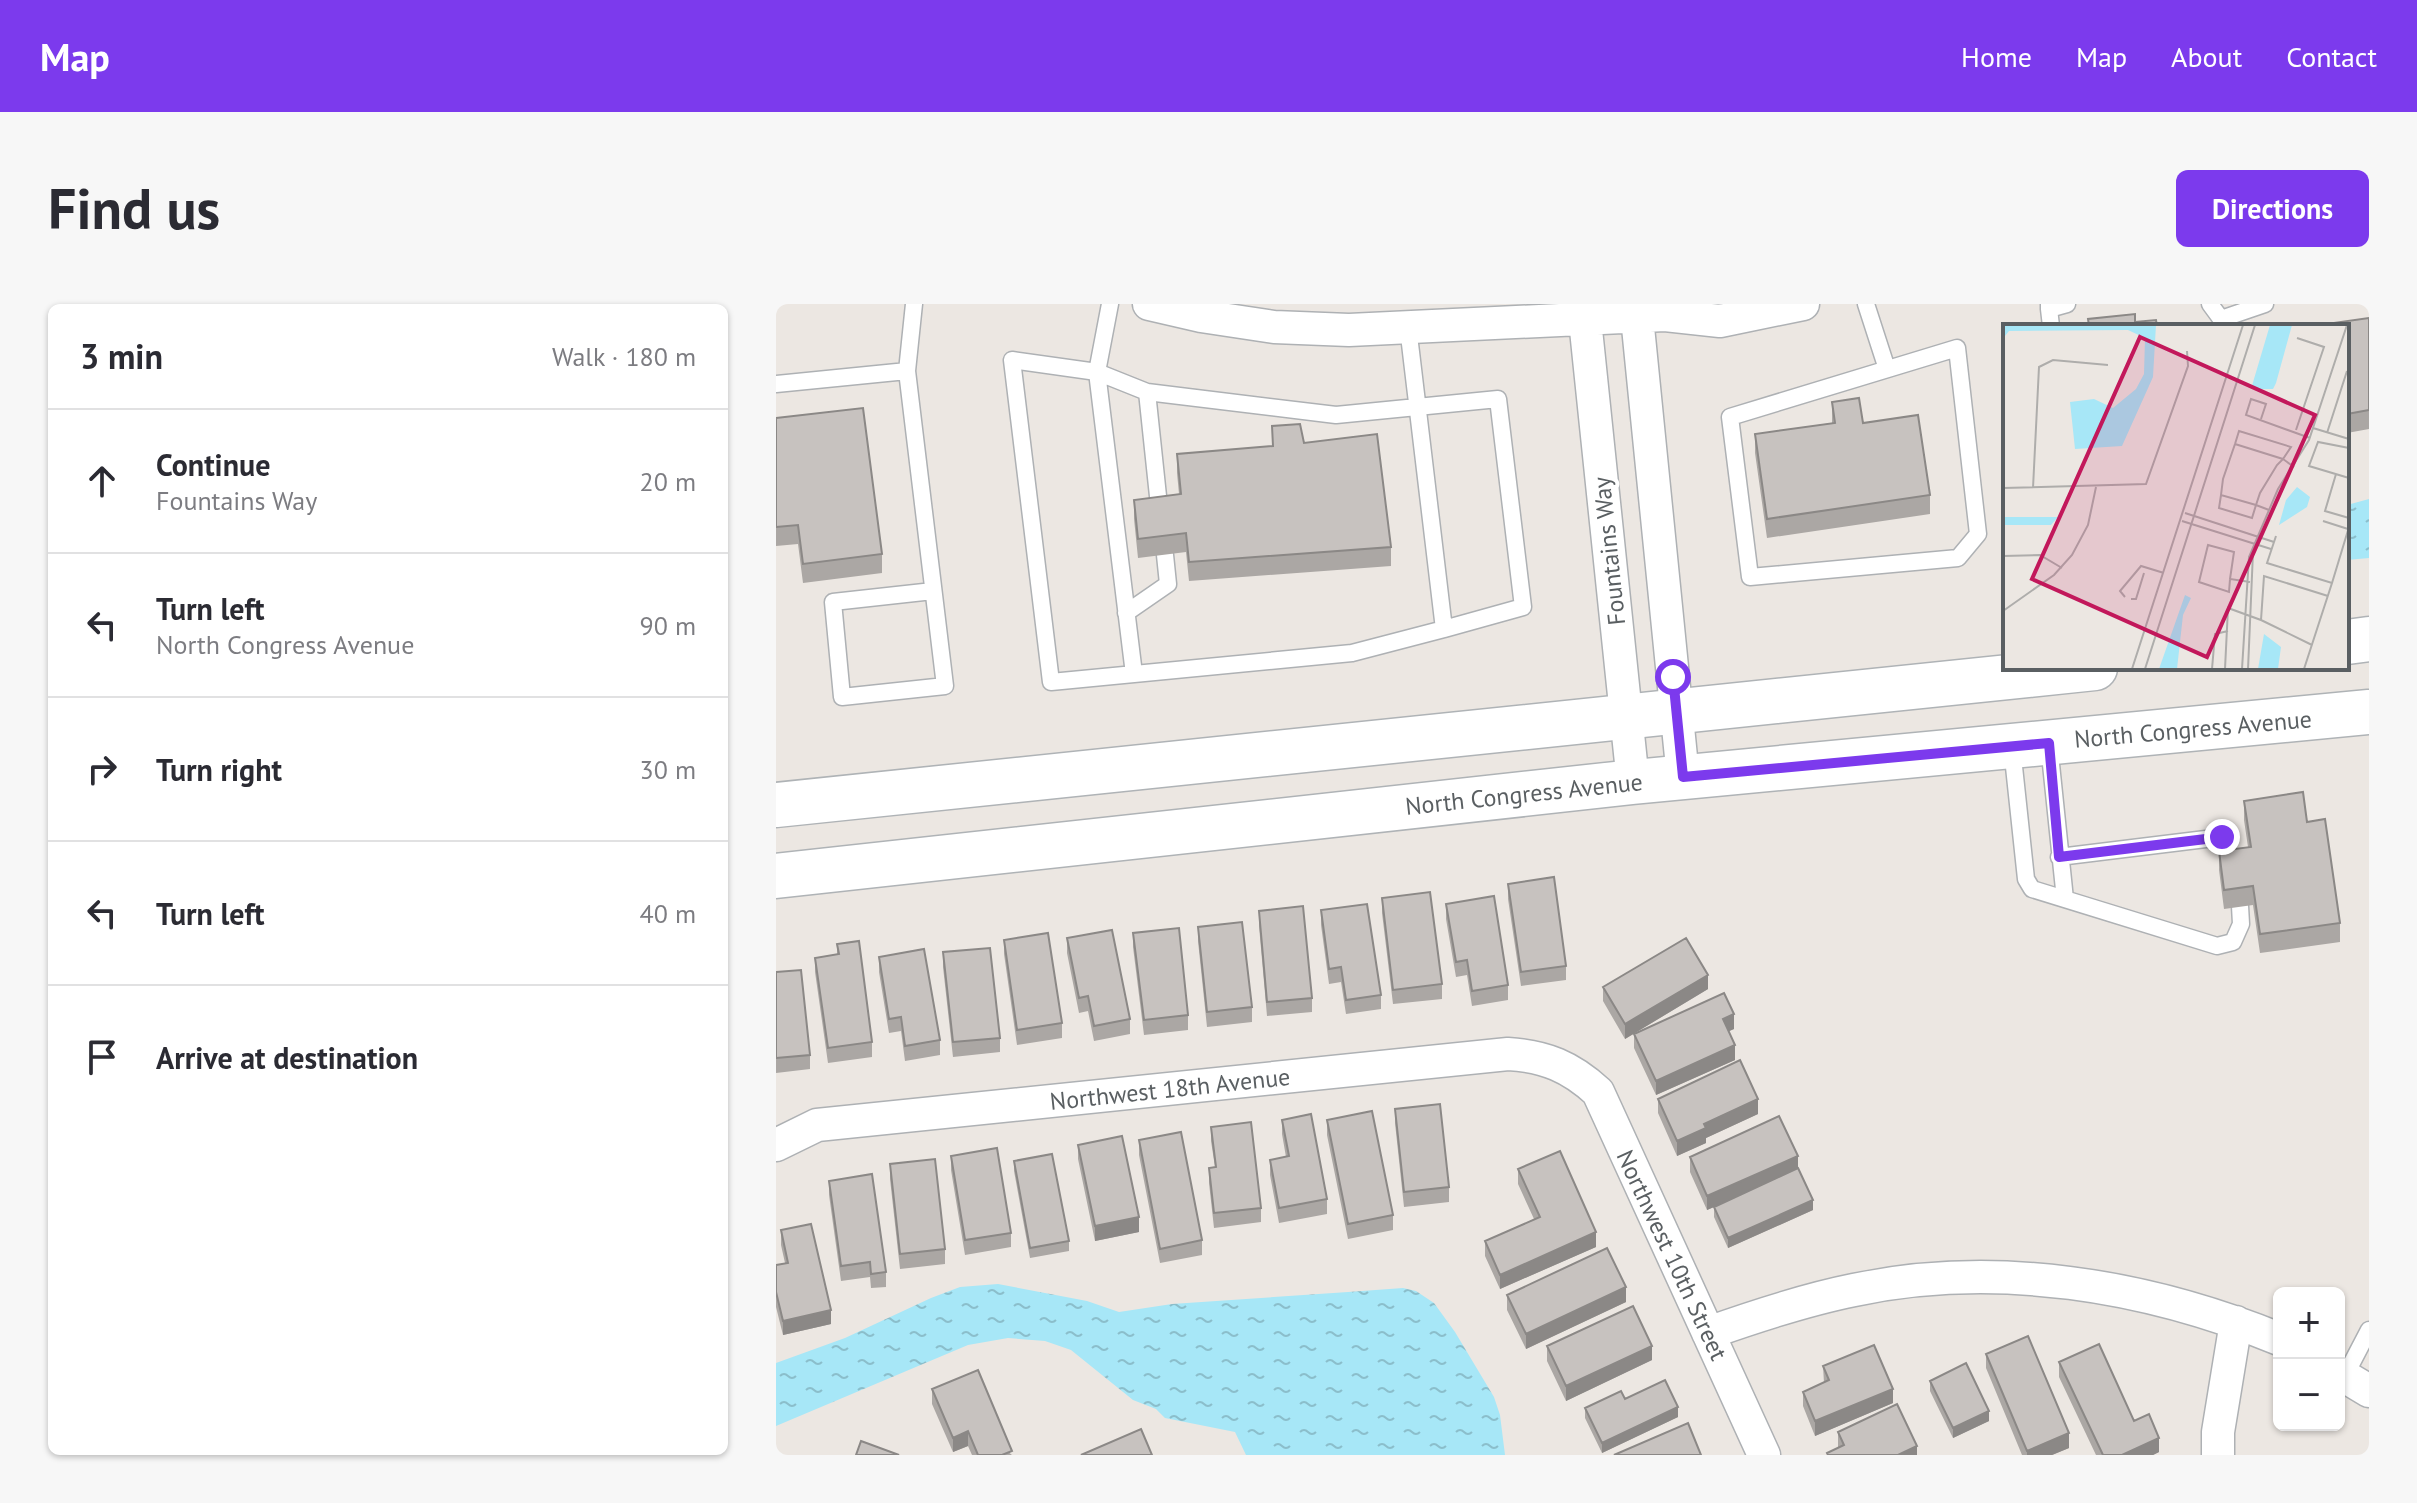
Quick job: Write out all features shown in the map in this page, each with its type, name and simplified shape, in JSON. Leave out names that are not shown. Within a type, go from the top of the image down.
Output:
[{"type":"main road","points":[[2349,642],[2369,639]]},
{"type":"main road","points":[[776,805],[2076,670]]},
{"type":"main road","name":"North Congress Avenue","points":[[776,876],[1633,782],[2369,712]]},
{"type":"street","points":[[1149,304],[1274,327],[1349,330],[1584,312],[1655,310],[1720,321],[1803,304]]},
{"type":"street","points":[[1655,310],[1683,777]]},
{"type":"street","name":"Fountains Way","points":[[1584,312],[1633,782]]},
{"type":"street","name":"Northwest 18th Avenue","points":[[776,1145],[817,1125],[1508,1054],[1548,1059],[1566,1067]]},
{"type":"street","name":"Northwest 10th Street","points":[[1566,1067],[1598,1092],[1764,1455]]},
{"type":"street","points":[[1708,1333],[1781,1308],[1857,1289],[1934,1280],[2011,1278],[2063,1282],[2140,1294],[2236,1322],[2273,1337]]},
{"type":"street","points":[[2218,1455],[2218,1432],[2236,1322]]},
{"type":"lane","points":[[914,304],[907,371],[945,686],[842,697],[833,602],[933,591]]},
{"type":"lane","points":[[1110,304],[1097,372],[1134,674]]},
{"type":"lane","points":[[1866,304],[1887,369]]},
{"type":"lane","points":[[2050,313],[2067,304]]},
{"type":"lane","points":[[2210,304],[2221,319],[2265,304]]},
{"type":"lane","points":[[1408,327],[1444,629]]},
{"type":"lane","points":[[1957,348],[1978,534],[1958,558],[1750,577],[1730,417],[1887,369],[1957,348]]},
{"type":"lane","points":[[1012,360],[1097,372],[1147,392],[1336,415],[1498,399],[1523,607],[1352,653],[1051,682],[1012,360]]},
{"type":"lane","points":[[776,384],[907,371]]},
{"type":"lane","points":[[1147,392],[1160,515]]},
{"type":"lane","points":[[1126,613],[1168,584],[1165,555]]},
{"type":"lane","points":[[2030,744],[2059,857],[2065,899]]},
{"type":"lane","points":[[2030,744],[2026,879],[2032,889],[2217,946],[2233,942],[2241,924],[2240,906]]},
{"type":"lane","points":[[2059,857],[2222,837],[2235,868]]},
{"type":"lane","points":[[2351,1380],[2369,1330]]},
{"type":"water","points":[[2369,499],[2369,558],[2349,560],[2349,504]]},
{"type":"water","points":[[998,1284],[1087,1301],[1119,1312],[1172,1304],[1403,1288],[1416,1291],[1434,1303],[1494,1397],[1500,1415],[1505,1455],[1246,1455],[1235,1432],[1165,1418],[1156,1409],[1133,1400],[1071,1350],[1045,1341],[1008,1338],[968,1345],[776,1426],[776,1363],[845,1338],[960,1287]]},
{"type":"building","points":[[2135,314],[2135,322],[2156,320],[2157,324],[2089,324],[2088,319]]},
{"type":"building","points":[[2369,318],[2369,410],[2349,414],[2349,324],[2326,324]]},
{"type":"building","points":[[1859,398],[1863,423],[1918,415],[1930,495],[1767,519],[1755,434],[1835,423],[1832,402]]},
{"type":"building","points":[[863,408],[882,554],[803,564],[798,525],[776,527],[776,418]]},
{"type":"building","points":[[1300,424],[1304,443],[1377,434],[1391,547],[1189,562],[1186,533],[1138,539],[1134,500],[1181,494],[1177,454],[1273,446],[1272,426]]},
{"type":"building","points":[[2303,792],[2307,822],[2325,819],[2340,923],[2260,934],[2253,886],[2224,890],[2219,851],[2251,847],[2244,801]]},
{"type":"building","points":[[1554,877],[1566,966],[1521,972],[1508,884]]},
{"type":"building","points":[[1430,892],[1442,984],[1393,990],[1382,898]]},
{"type":"building","points":[[1494,896],[1508,985],[1472,991],[1467,960],[1456,962],[1446,904]]},
{"type":"building","points":[[1367,904],[1381,995],[1346,1000],[1341,967],[1329,969],[1321,910]]},
{"type":"building","points":[[1303,906],[1312,998],[1267,1002],[1259,911]]},
{"type":"building","points":[[1242,922],[1252,1007],[1207,1012],[1198,927]]},
{"type":"building","points":[[1179,928],[1188,1015],[1144,1020],[1133,933]]},
{"type":"building","points":[[1112,930],[1130,1019],[1094,1026],[1088,996],[1079,998],[1067,938]]},
{"type":"building","points":[[1048,933],[1062,1023],[1017,1030],[1004,940]]},
{"type":"building","points":[[1686,938],[1708,975],[1625,1024],[1603,987]]},
{"type":"building","points":[[859,941],[872,1042],[828,1048],[815,958],[839,954],[837,944]]},
{"type":"building","points":[[990,948],[1000,1038],[953,1042],[943,952]]},
{"type":"building","points":[[924,949],[940,1040],[905,1046],[901,1017],[889,1019],[879,957]]},
{"type":"building","points":[[801,970],[810,1055],[776,1058],[776,972]]},
{"type":"building","points":[[1724,993],[1734,1014],[1723,1019],[1735,1045],[1656,1081],[1634,1034]]},
{"type":"building","points":[[1740,1060],[1758,1099],[1704,1124],[1706,1128],[1677,1141],[1658,1099]]},
{"type":"building","points":[[1440,1104],[1449,1187],[1404,1192],[1395,1109]]},
{"type":"building","points":[[1372,1111],[1393,1215],[1348,1224],[1327,1120]]},
{"type":"building","points":[[1311,1114],[1327,1199],[1279,1208],[1270,1160],[1289,1156],[1282,1120]]},
{"type":"building","points":[[1779,1116],[1798,1156],[1707,1196],[1690,1157]]},
{"type":"building","points":[[1251,1122],[1261,1208],[1214,1213],[1209,1168],[1216,1167],[1211,1127]]},
{"type":"building","points":[[1181,1132],[1202,1240],[1160,1249],[1139,1140]]},
{"type":"building","points":[[1122,1136],[1139,1217],[1095,1226],[1078,1145]]},
{"type":"building","points":[[997,1148],[1011,1233],[965,1240],[951,1156]]},
{"type":"building","points":[[1560,1151],[1596,1232],[1500,1275],[1485,1241],[1540,1217],[1518,1169]]},
{"type":"building","points":[[1052,1154],[1069,1241],[1030,1248],[1014,1161]]},
{"type":"building","points":[[935,1159],[945,1249],[900,1254],[890,1164]]},
{"type":"building","points":[[1798,1168],[1813,1200],[1728,1238],[1714,1207]]},
{"type":"building","points":[[872,1174],[886,1272],[871,1274],[870,1262],[841,1266],[829,1181]]},
{"type":"building","points":[[811,1224],[831,1310],[783,1321],[776,1292],[776,1265],[788,1263],[781,1230]]},
{"type":"building","points":[[1607,1248],[1626,1287],[1526,1334],[1507,1295]]},
{"type":"building","points":[[1633,1306],[1652,1346],[1566,1386],[1547,1346]]},
{"type":"building","points":[[2028,1336],[2069,1433],[2027,1451],[1986,1354]]},
{"type":"building","points":[[2099,1344],[2134,1421],[2149,1414],[2159,1438],[2122,1455],[2103,1455],[2059,1362]]},
{"type":"building","points":[[1874,1345],[1893,1389],[1815,1421],[1803,1392],[1829,1380],[1823,1366]]},
{"type":"building","points":[[1966,1363],[1989,1411],[1953,1428],[1930,1381]]},
{"type":"building","points":[[978,1370],[1012,1451],[1002,1455],[978,1455],[968,1431],[953,1438],[932,1389]]},
{"type":"building","points":[[1665,1380],[1678,1407],[1602,1443],[1585,1408],[1621,1391],[1625,1399]]},
{"type":"building","points":[[1897,1404],[1917,1446],[1898,1455],[1828,1455],[1844,1445],[1838,1432]]},
{"type":"building","points":[[1688,1423],[1701,1455],[1614,1455]]},
{"type":"building","points":[[1141,1429],[1152,1455],[1081,1455]]},
{"type":"building","points":[[861,1441],[899,1455],[856,1455]]},
{"type":"route","points":[[1673,677],[1683,777],[2049,743],[2059,857],[2222,837]]}]
